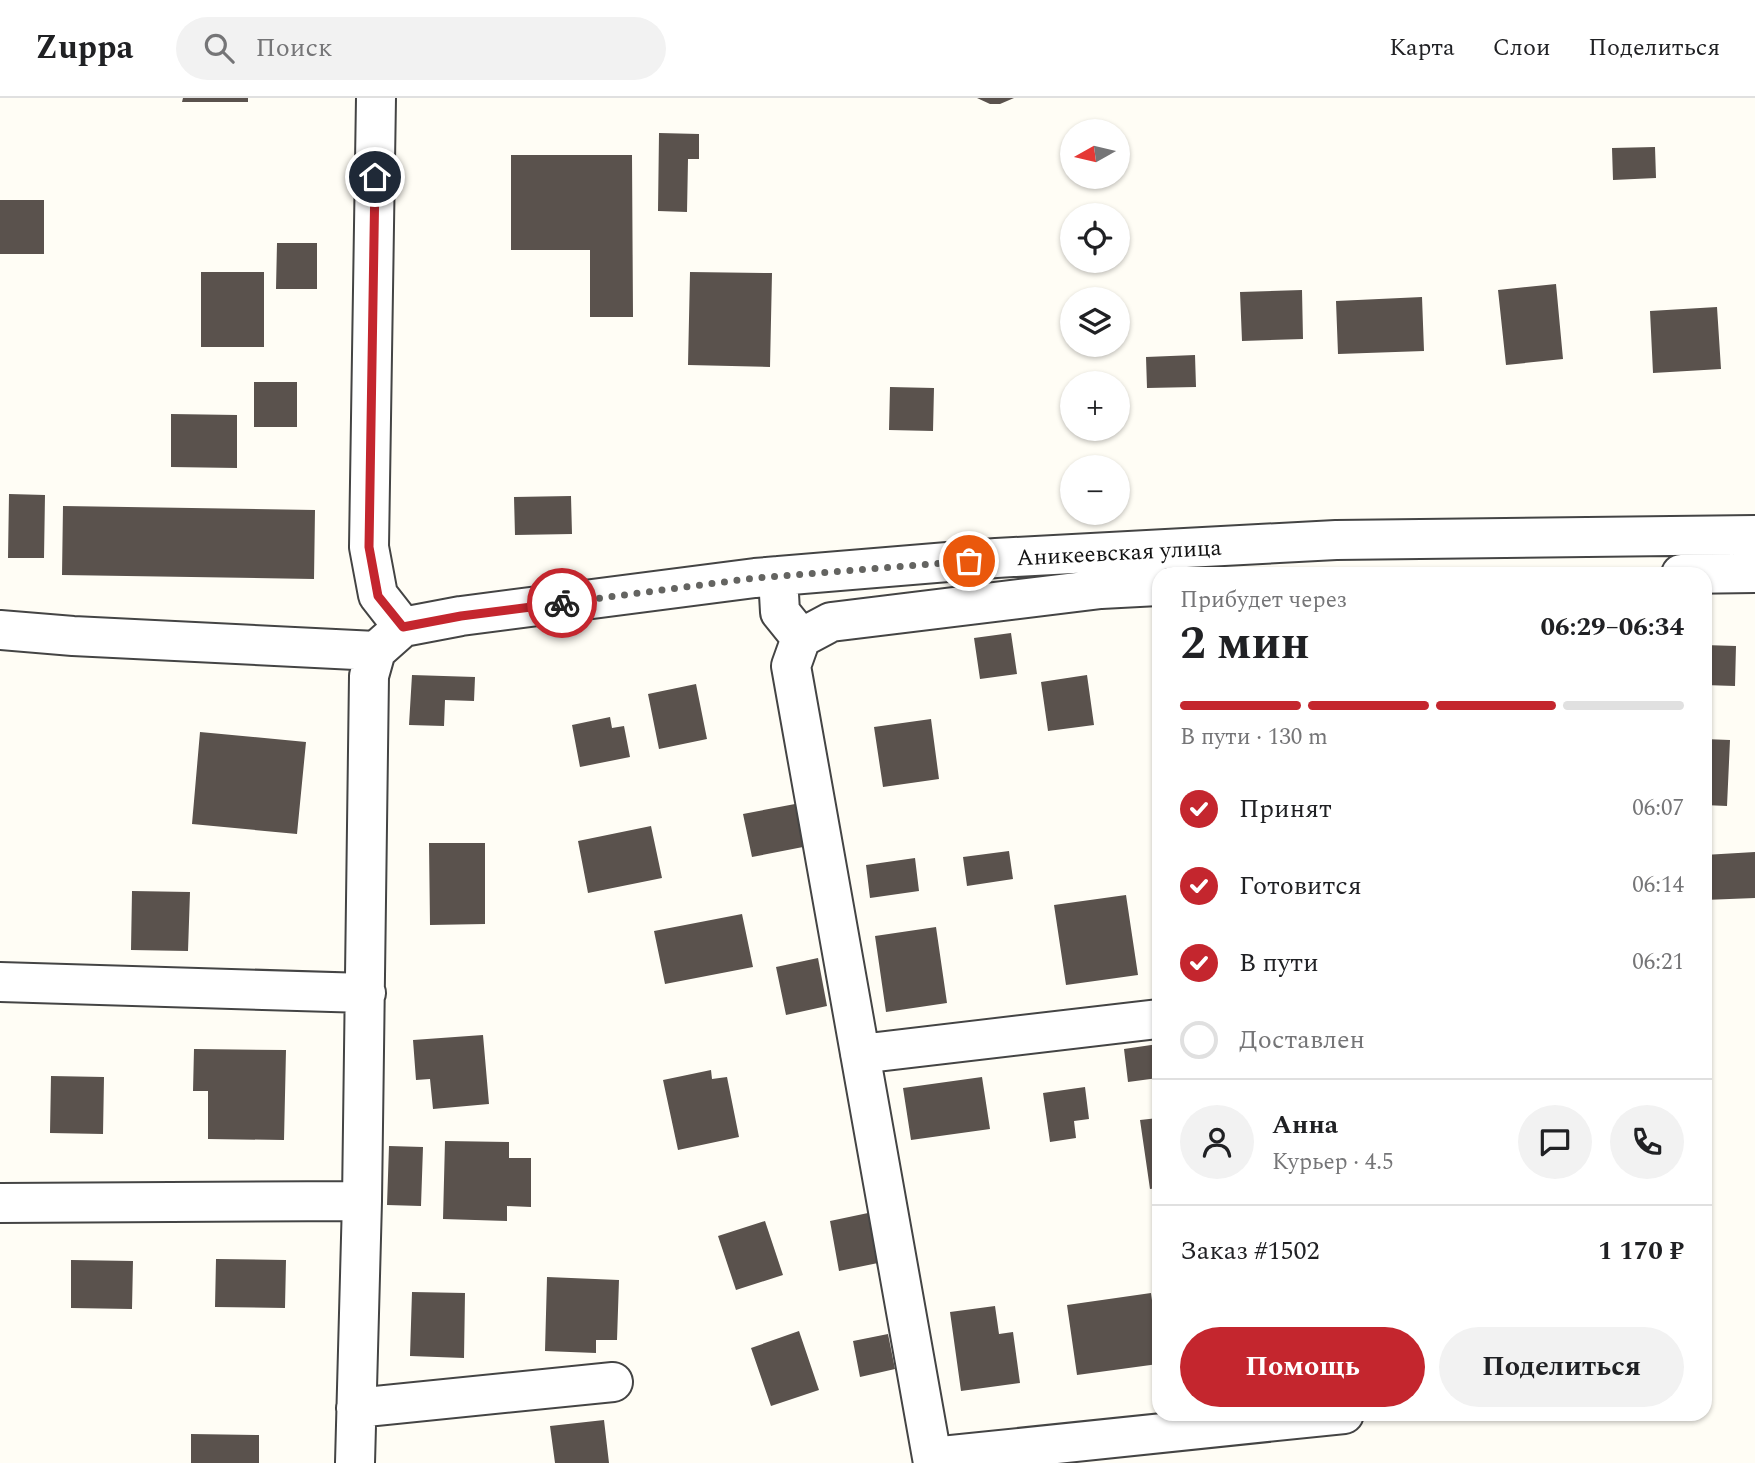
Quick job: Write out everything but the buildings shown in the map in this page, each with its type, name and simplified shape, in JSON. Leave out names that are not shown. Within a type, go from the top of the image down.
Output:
[{"type":"street","points":[[355,1463],[366,993],[369,676],[390,639],[378,596],[369,547],[376,98]]},
{"type":"street","name":"Аникеевская улица","points":[[0,630],[73,636],[390,639],[461,616],[778,576],[996,558],[1336,540],[1755,535]]},
{"type":"street","points":[[1712,574],[1755,573]]},
{"type":"street","points":[[778,576],[780,612],[801,638]]},
{"type":"street","points":[[1152,586],[1101,589],[831,622],[801,638],[791,666],[933,1460],[1281,1421]]},
{"type":"street","points":[[0,982],[366,993]]},
{"type":"street","points":[[860,1054],[1152,1019]]},
{"type":"street","points":[[0,1203],[362,1201]]},
{"type":"street","points":[[356,1408],[613,1382]]},
{"type":"way so far","points":[[562,603],[755,578],[969,561]]},
{"type":"route","points":[[375,177],[369,547],[378,596],[403,627],[461,616],[562,603]]}]
